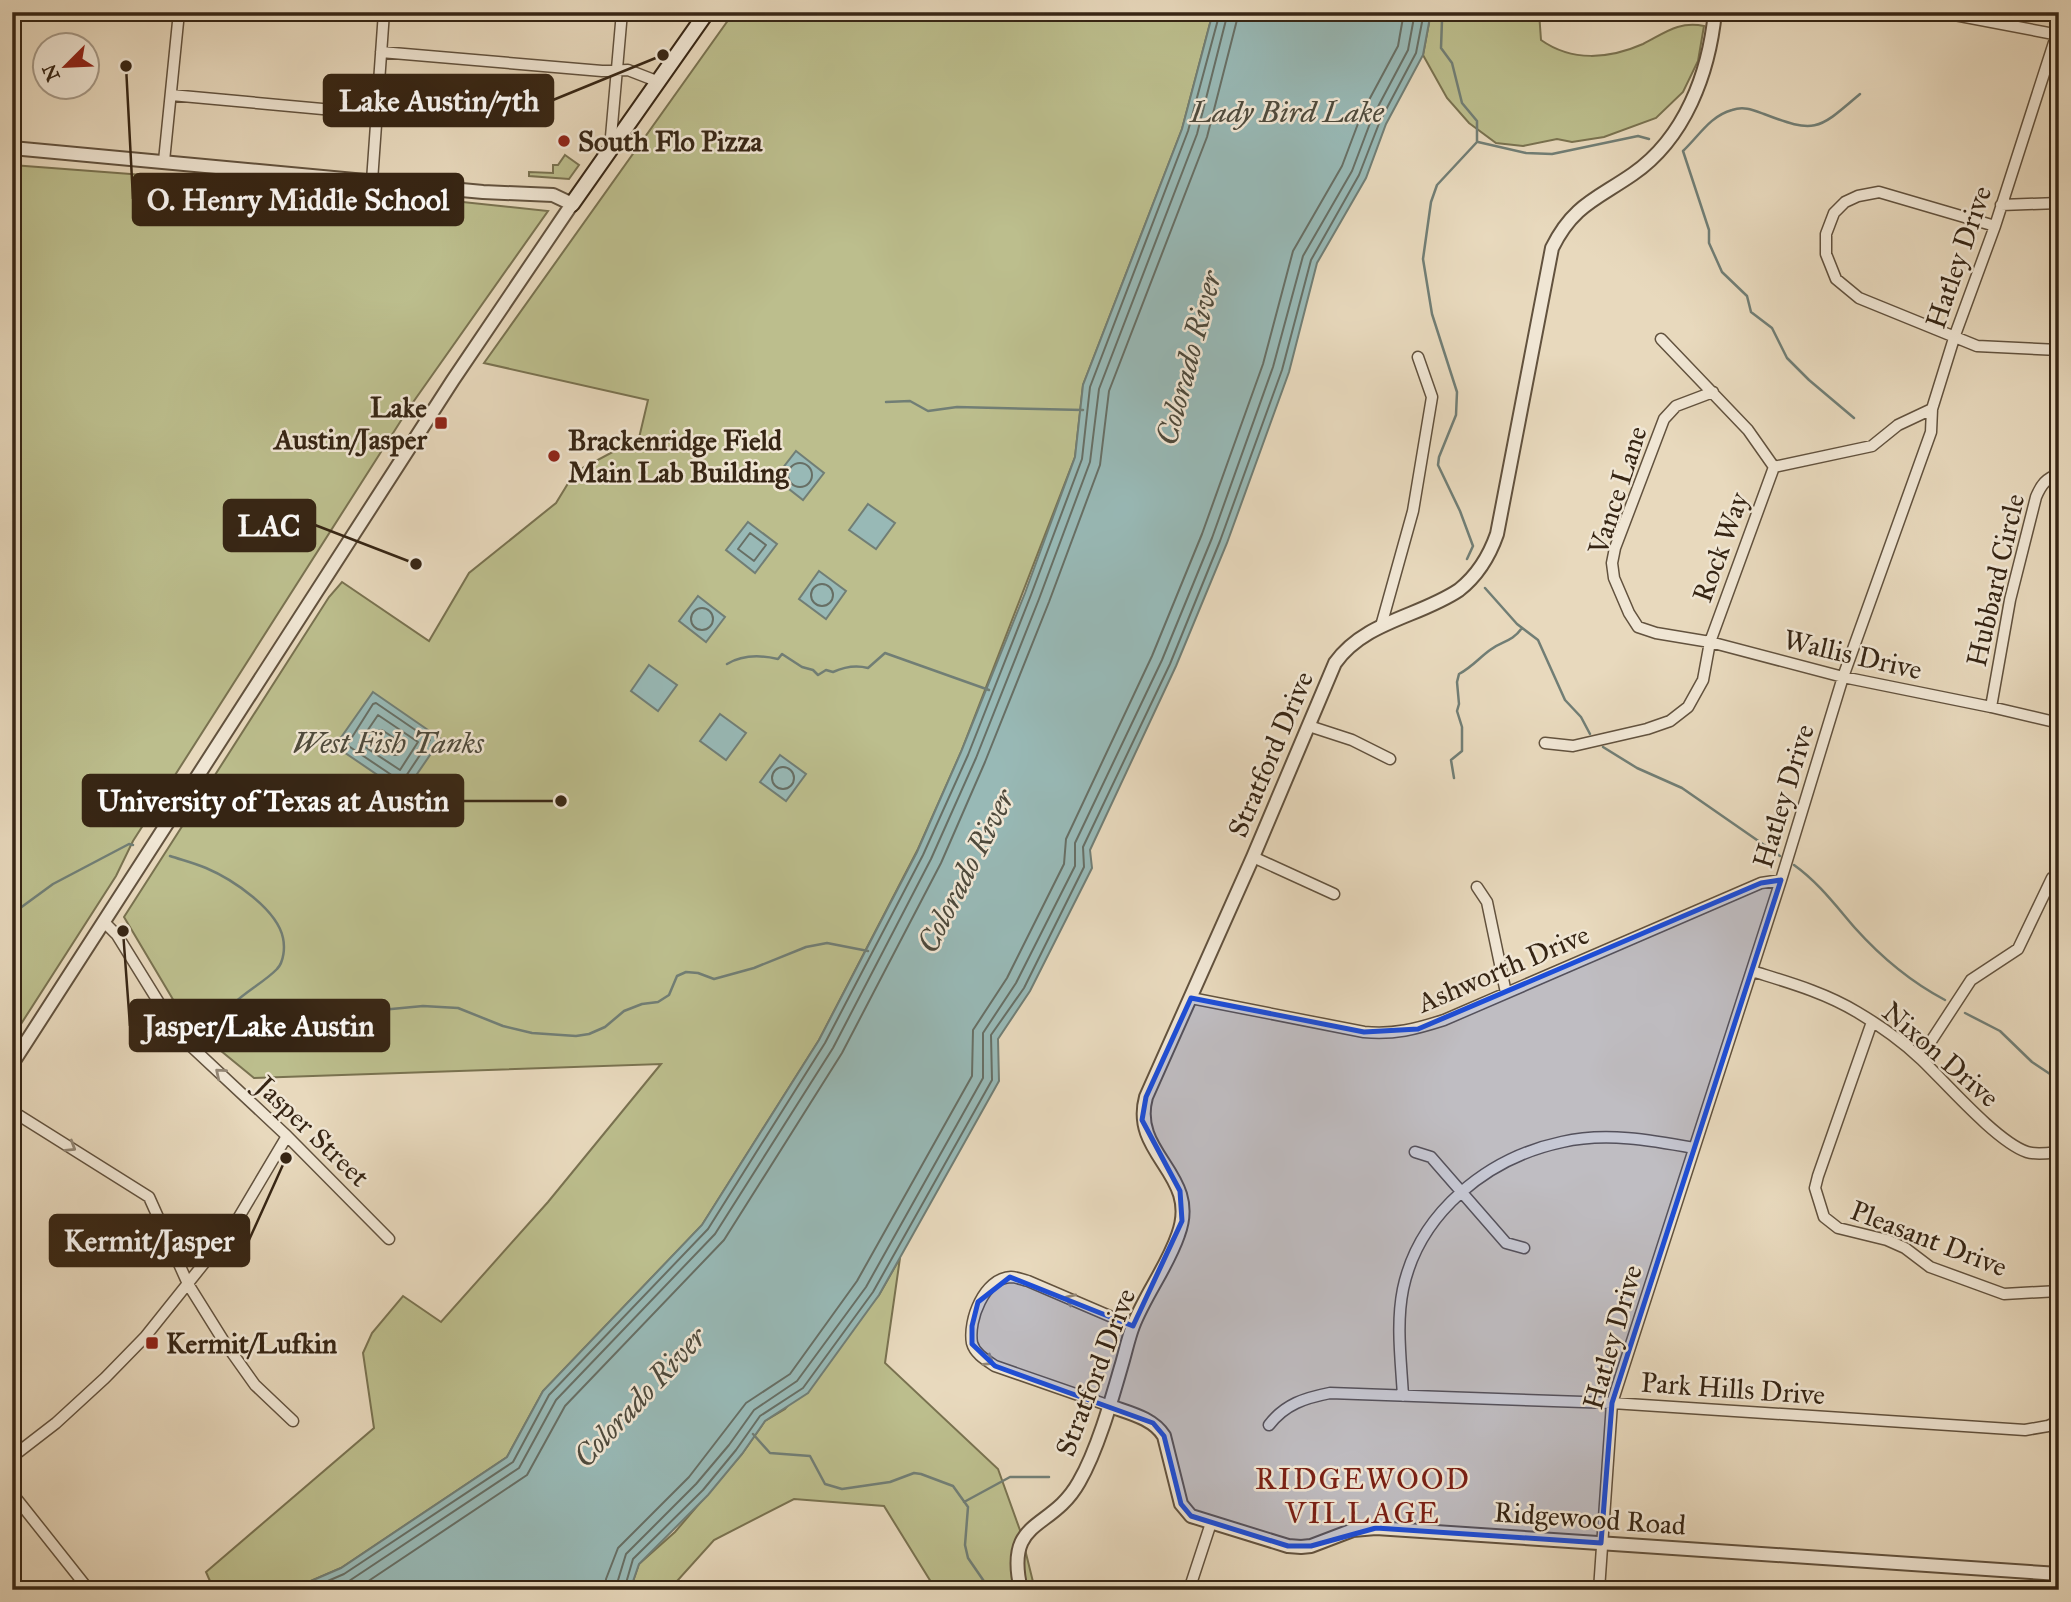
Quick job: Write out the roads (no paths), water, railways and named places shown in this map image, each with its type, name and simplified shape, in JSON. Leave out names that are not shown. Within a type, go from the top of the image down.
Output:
[{"type":"main road","points":[[572,204],[708,12]]},
{"type":"street","points":[[164,161],[179,12]]},
{"type":"street","points":[[372,181],[384,12]]},
{"type":"street","points":[[610,153],[622,12]]},
{"type":"street","name":"Stratford Drive","points":[[1021,1590],[1016,1561],[1017,1549],[1032,1529],[1073,1492],[1081,1480],[1110,1406],[1133,1326],[1173,1246],[1182,1221],[1180,1191],[1151,1144],[1142,1120],[1146,1097],[1253,857],[1335,663],[1344,650],[1368,633],[1450,597],[1471,580],[1488,557],[1497,534],[1552,248],[1560,230],[1579,209],[1635,173],[1667,143],[1680,124],[1700,80],[1710,48],[1715,12]]},
{"type":"street","points":[[1939,12],[2058,32]]},
{"type":"street","name":"Hatley Drive","points":[[1599,1590],[1612,1403],[1781,880],[1843,677],[1931,432],[1932,409],[1955,335],[1995,226],[2058,32]]},
{"type":"street","points":[[381,52],[628,70],[659,82]]},
{"type":"street","points":[[171,95],[377,114]]},
{"type":"street","points":[[12,148],[483,192],[553,195],[572,204],[453,380],[12,1065]]},
{"type":"street","points":[[1995,226],[1880,192],[1858,196],[1845,202],[1834,213],[1826,234],[1826,254],[1836,279],[1859,298],[1977,346],[2059,350]]},
{"type":"street","points":[[2001,205],[2059,203]]},
{"type":"street","points":[[1661,339],[1748,430],[1774,467],[1872,446],[1898,425],[1932,409]]},
{"type":"street","points":[[1381,626],[1413,511],[1432,397],[1418,357]]},
{"type":"street","name":"Vance Lane","points":[[1638,627],[1614,578],[1612,563],[1615,548],[1664,419],[1676,406],[1713,391]]},
{"type":"street","name":"Rock Way","points":[[1545,743],[1573,746],[1647,729],[1670,721],[1688,707],[1703,680],[1710,642],[1774,467]]},
{"type":"street","name":"Hubbard Circle","points":[[1991,707],[2010,600],[2036,497],[2041,485],[2050,477],[2059,474]]},
{"type":"street","name":"Wallis Drive","points":[[1638,627],[1656,634],[1710,642],[1843,677],[2059,723]]},
{"type":"street","points":[[1309,726],[1352,740],[1390,759]]},
{"type":"street","points":[[1253,857],[1334,894]]},
{"type":"street","points":[[1920,1058],[1971,980],[2018,949],[2052,878]]},
{"type":"street","name":"Ashworth Drive","points":[[1191,998],[1387,1035],[1418,1029],[1761,883],[1781,880]]},
{"type":"street","points":[[1477,887],[1487,902],[1506,993]]},
{"type":"street","name":"Jasper Street","points":[[104,922],[117,935],[179,1035],[287,1136],[389,1239]]},
{"type":"street","name":"Nixon Drive","points":[[1752,971],[1810,989],[1855,1010],[1920,1058],[2002,1138],[2026,1152],[2059,1152]]},
{"type":"street","name":"Pleasant Drive","points":[[1872,1022],[1815,1188],[1824,1217],[1838,1228],[1887,1240],[1905,1248],[1930,1267],[2004,1294],[2059,1291]]},
{"type":"street","points":[[12,1111],[149,1197],[188,1284],[223,1340],[256,1385],[293,1421]]},
{"type":"street","points":[[12,1457],[56,1423],[145,1337],[233,1227],[287,1136]]},
{"type":"street","points":[[1403,1396],[1398,1326],[1403,1290],[1413,1256],[1434,1220],[1460,1192],[1496,1167],[1524,1153],[1562,1142],[1596,1138],[1653,1140],[1694,1148]]},
{"type":"street","points":[[1415,1152],[1431,1157],[1506,1243],[1524,1248]]},
{"type":"street","points":[[1110,1406],[986,1361],[972,1344],[972,1326],[978,1302],[999,1282],[1010,1277],[1028,1281],[1133,1326]]},
{"type":"street","name":"Park Hills Drive","points":[[1269,1425],[1286,1407],[1313,1396],[1330,1393],[1612,1403],[2025,1430],[2059,1421]]},
{"type":"street","name":"Ridgewood Road","points":[[1110,1406],[1153,1423],[1160,1429],[1181,1504],[1191,1516],[1288,1546],[1311,1546],[1353,1530],[1376,1528],[2059,1574]]},
{"type":"street","points":[[12,1493],[85,1585]]},
{"type":"street","points":[[1189,1590],[1211,1523]]},
{"type":"water","name":"Lady Bird Lake","points":[[1213,12],[1431,12],[1423,55],[1386,124],[1366,178],[1317,263],[1289,372],[1227,543],[1176,666],[1090,850],[1092,868],[1030,991],[998,1039],[999,1081],[879,1295],[808,1393],[765,1421],[708,1495],[639,1564],[630,1590],[290,1590],[341,1568],[507,1457],[543,1391],[702,1225],[819,1040],[917,852],[961,752],[1025,593],[1075,457],[1083,385],[1182,129]]},
{"type":"water","points":[[796,451],[824,473],[803,500],[775,478]]},
{"type":"water","points":[[868,504],[895,523],[876,549],[849,530]]},
{"type":"water","points":[[748,522],[777,544],[755,573],[726,550]]},
{"type":"water","points":[[819,571],[846,591],[826,619],[799,599]]},
{"type":"water","points":[[698,596],[725,617],[706,642],[679,621]]},
{"type":"water","points":[[649,665],[677,685],[658,711],[631,691]]},
{"type":"water","name":"West Fish Tanks","points":[[373,692],[441,739],[404,793],[335,746]]},
{"type":"water","points":[[720,714],[746,733],[726,760],[700,741]]},
{"type":"water","points":[[780,755],[806,774],[786,801],[760,782]]},
{"type":"waterway","points":[[1439,12],[1442,20],[1441,48],[1452,63],[1462,103],[1477,121],[1477,142],[1437,185],[1431,202],[1423,259],[1432,314],[1457,392],[1456,415],[1438,465],[1473,546],[1467,559]]},
{"type":"waterway","points":[[1854,418],[1787,358],[1772,328],[1751,312],[1747,296],[1722,272],[1709,243],[1709,230],[1683,151],[1711,122],[1732,110],[1748,109],[1795,124],[1816,125],[1835,115],[1860,94]]},
{"type":"waterway","points":[[1478,142],[1526,153],[1552,154],[1638,136],[1649,139]]},
{"type":"waterway","points":[[886,402],[910,401],[928,411],[957,407],[1083,410]]},
{"type":"waterway","points":[[1485,588],[1517,624],[1538,640],[1565,700],[1581,717],[1590,734]]},
{"type":"waterway","points":[[1454,778],[1451,760],[1462,751],[1462,727],[1457,711],[1459,674],[1522,628]]},
{"type":"waterway","points":[[727,664],[752,657],[778,659],[782,654],[818,675],[826,670],[833,672],[850,667],[868,668],[885,653],[989,690]]},
{"type":"waterway","points":[[1603,747],[1637,768],[1682,788],[1780,856]]},
{"type":"waterway","points":[[12,914],[53,884],[129,844],[133,845]]},
{"type":"waterway","points":[[170,856],[206,868],[240,887],[263,906],[279,927],[284,946],[279,966],[234,1003],[222,1019],[219,1029],[227,1036],[244,1040],[277,1036],[298,1026],[360,1012],[423,1006],[458,1008],[503,1026],[532,1033],[576,1036],[605,1027],[624,1011],[642,1004],[658,1002],[669,995],[677,976],[686,972],[714,979],[754,968],[806,947],[827,943],[868,951]]},
{"type":"waterway","points":[[1794,865],[1819,887],[1886,959],[1908,977],[1945,1000]]},
{"type":"waterway","points":[[1965,1013],[2000,1031],[2032,1062],[2059,1080]]},
{"type":"waterway","points":[[753,1434],[770,1453],[810,1456],[825,1484],[842,1489],[890,1482],[914,1473],[953,1486],[968,1507],[965,1545],[968,1558],[990,1590]]},
{"type":"waterway","points":[[964,1502],[1010,1477],[1049,1477]]},
{"type":"place","name":"Lake Austin/7th","points":[[663,55]]},
{"type":"place","name":"O. Henry Middle School","points":[[126,66]]},
{"type":"place","name":"South Flo Pizza","points":[[564,141]]},
{"type":"place","name":"Lake Austin/Jasper","points":[[441,423]]},
{"type":"place","name":"Brackenridge Field Main Lab Building","points":[[554,456]]},
{"type":"place","name":"LAC","points":[[416,564]]},
{"type":"place","name":"University of Texas at Austin","points":[[561,801]]},
{"type":"place","name":"Jasper/Lake Austin","points":[[123,931]]},
{"type":"place","name":"Kermit/Jasper","points":[[286,1158]]},
{"type":"place","name":"Kermit/Lufkin","points":[[152,1343]]},
{"type":"district","name":"RIDGEWOOD VILLAGE","points":[[1363,1496]]},
{"type":"water label","name":"Colorado River","points":[[1189,358]]},
{"type":"water label","name":"Colorado River","points":[[966,871]]},
{"type":"water label","name":"Colorado River","points":[[640,1397]]}]
